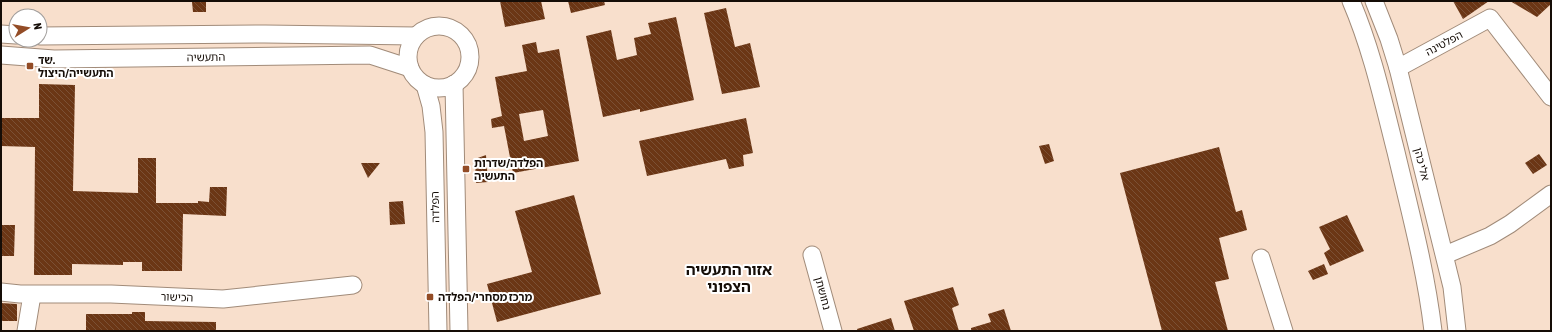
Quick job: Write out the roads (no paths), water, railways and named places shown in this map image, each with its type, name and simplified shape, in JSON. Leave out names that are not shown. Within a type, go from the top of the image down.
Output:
[{"type":"street","name":"אלי כהן","points":[[1351,1],[1375,69],[1416,233],[1433,331]]},
{"type":"street","name":"אלי כהן","points":[[1374,1],[1389,39],[1398,68],[1445,255],[1452,287],[1457,331]]},
{"type":"street","name":"הפלטינה","points":[[1398,68],[1490,18],[1551,96]]},
{"type":"street","points":[[440,26],[456,31],[462,37],[469,50],[470,62],[464,75],[454,84],[444,88],[434,88],[425,85],[418,80],[410,68],[408,60],[408,51],[416,36],[423,30],[431,27],[440,26]]},
{"type":"street","name":"התעשיה","points":[[48,36],[265,34],[416,36]]},
{"type":"street","name":"התעשיה","points":[[1,55],[54,59],[370,55],[410,68]]},
{"type":"street","name":"הפלדה","points":[[454,84],[459,331]]},
{"type":"street","name":"הפלדה","points":[[425,85],[431,106],[434,132],[438,331]]},
{"type":"street","points":[[1445,255],[1490,236],[1510,224],[1551,194]]},
{"type":"street","name":"נחושתן","points":[[812,255],[833,331]]},
{"type":"street","points":[[1261,258],[1284,331]]},
{"type":"street","name":"הכישור","points":[[1,292],[32,295],[111,294],[223,298],[353,286]]},
{"type":"street","points":[[26,331],[32,295]]},
{"type":"place","name":"שד. התעשייה/היצול","points":[[30,66]]},
{"type":"place","name":"הפלדה/שדרות התעשיה","points":[[466,169]]},
{"type":"place","name":"מרכז מסחרי/הפלדה","points":[[430,297]]},
{"type":"district","name":"אזור התעשיה הצפוני","points":[[729,278]]}]
